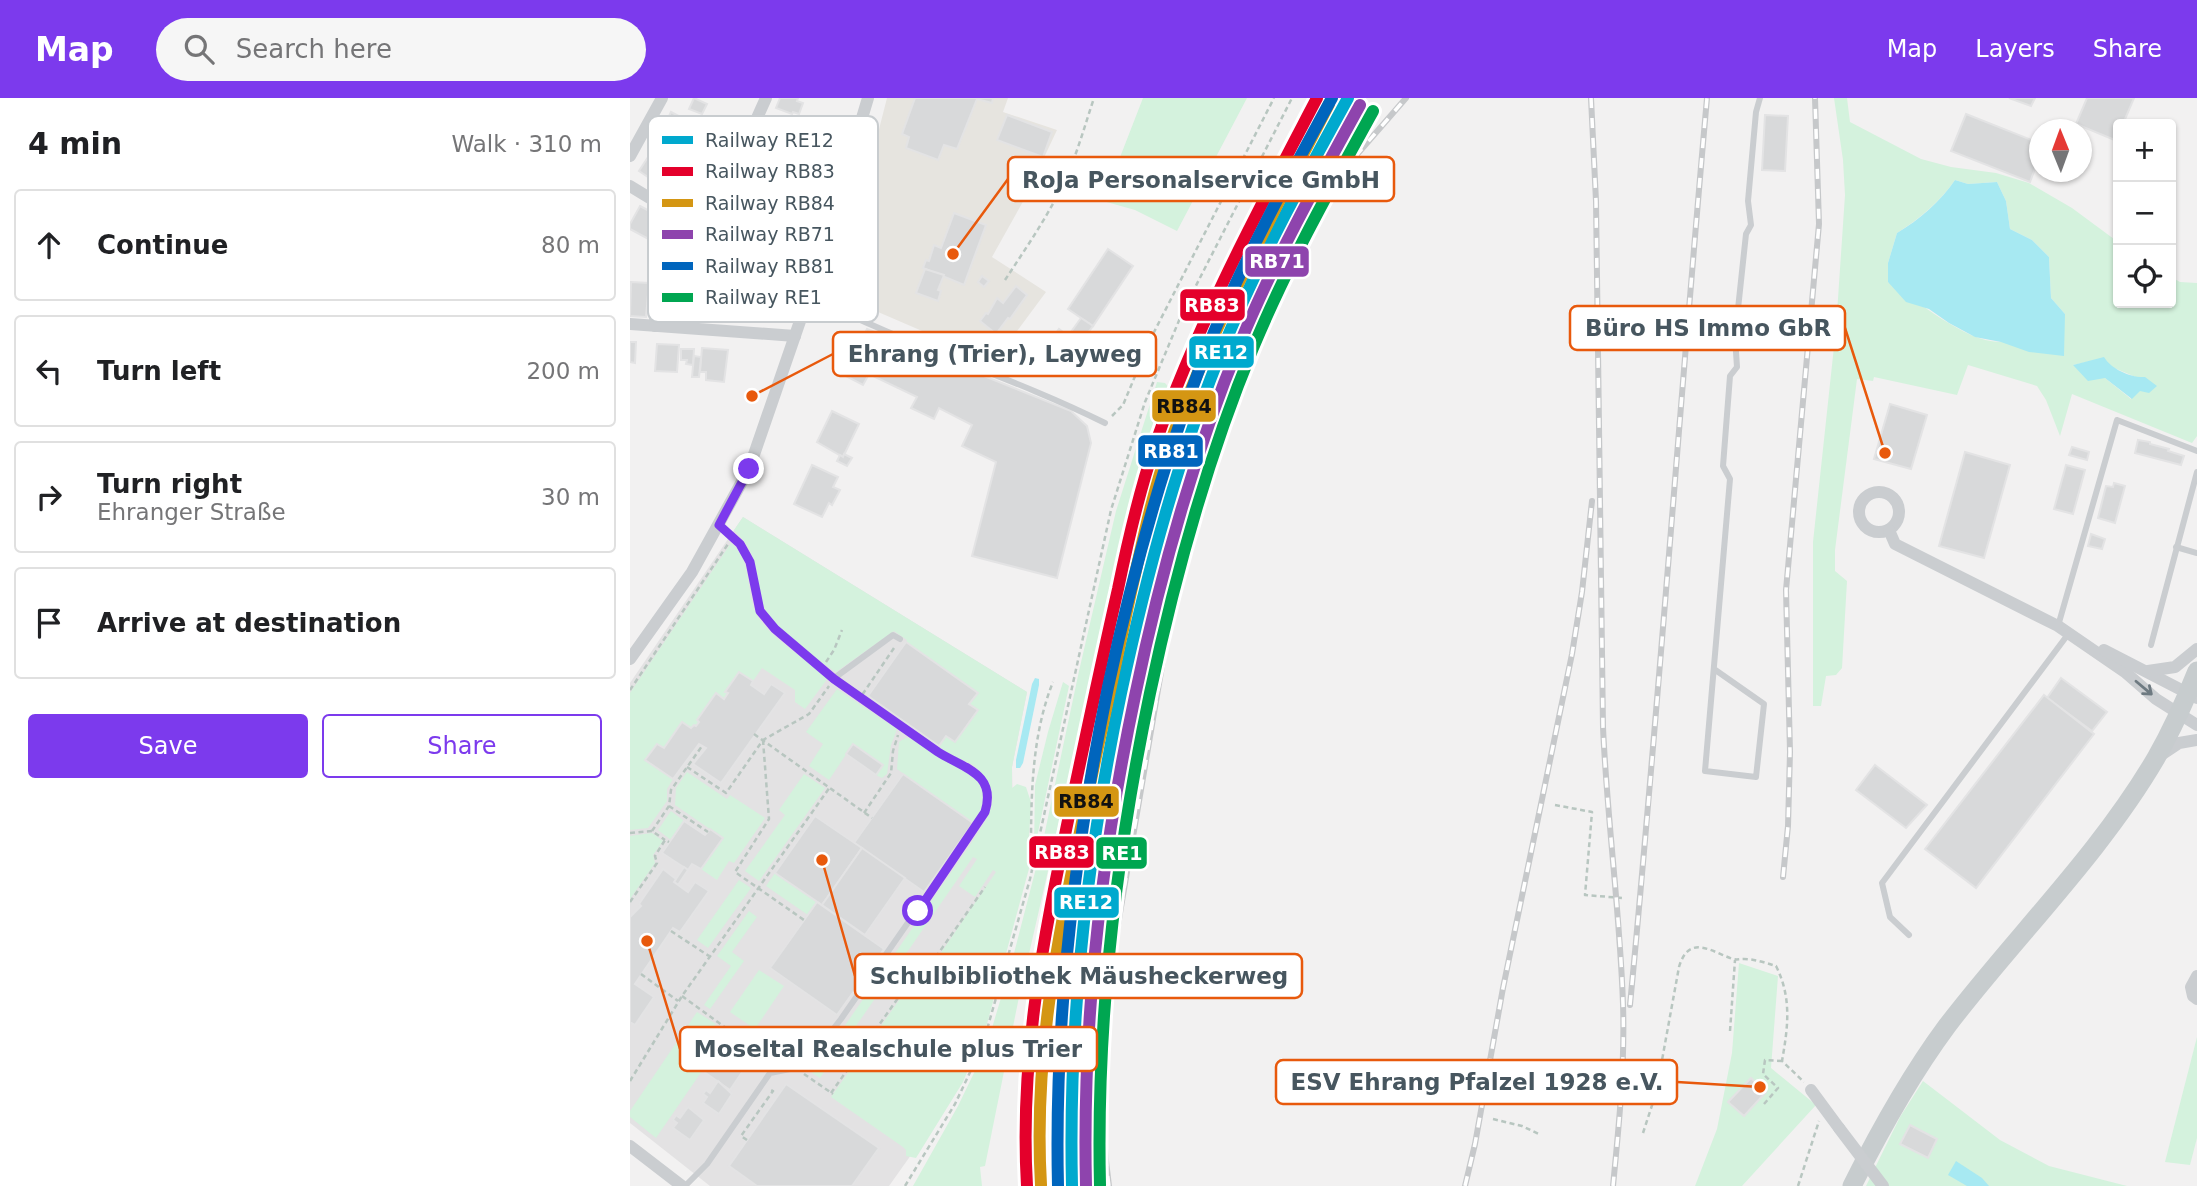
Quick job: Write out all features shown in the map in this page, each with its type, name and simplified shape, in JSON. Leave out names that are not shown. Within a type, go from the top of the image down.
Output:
[{"type":"main road","points":[[1852,1186],[1889,1113],[1946,1028],[2100,838],[2155,759],[2179,714],[2193,695],[2197,671]]},
{"type":"street","points":[[652,116],[662,98]]},
{"type":"street","points":[[758,116],[766,98]]},
{"type":"street","points":[[863,116],[868,98]]},
{"type":"street","points":[[630,156],[648,123]]},
{"type":"street","points":[[630,186],[648,197]]},
{"type":"street","points":[[655,322],[655,326]]},
{"type":"street","points":[[630,659],[692,572],[749,469],[800,322]]},
{"type":"street","points":[[630,324],[795,336]]},
{"type":"street","points":[[1889,530],[1895,544],[2193,695]]},
{"type":"street","points":[[2064,630],[2197,725]]},
{"type":"street","points":[[2148,671],[2175,667],[2197,649]]},
{"type":"street","points":[[2155,759],[2179,743],[2197,740]]},
{"type":"street","points":[[2197,976],[2191,987],[2193,996],[2197,999]]},
{"type":"street","points":[[1811,1090],[1884,1186]]},
{"type":"street","points":[[630,1146],[684,1186]]},
{"type":"lane","points":[[1714,668],[1764,704],[1756,777],[1705,771],[1730,479],[1723,466],[1730,376],[1737,367],[1735,337],[1746,234],[1751,225],[1748,201],[1756,112],[1760,98]]},
{"type":"lane","points":[[863,322],[1013,382],[1105,423]]},
{"type":"lane","points":[[1909,935],[1889,917],[1882,883],[2064,630],[2117,420],[2197,451]]},
{"type":"lane","points":[[2151,645],[2197,472]]},
{"type":"lane","points":[[719,525],[740,544],[750,562],[760,611],[775,629],[834,679],[893,635],[900,639]]},
{"type":"lane","points":[[2176,547],[2197,553]]},
{"type":"lane","points":[[684,1186],[707,1164],[770,1073],[795,1068],[810,1059],[841,1019],[985,812],[989,799],[986,785],[978,776],[967,766],[952,761],[903,727]]},
{"type":"path","points":[[1005,280],[1037,231],[1073,162],[1094,98]]},
{"type":"path","points":[[1105,423],[1123,405],[1151,338],[1274,98]]},
{"type":"path","points":[[905,1186],[955,1104],[982,1047],[1034,861],[1111,510],[1145,402],[1183,311],[1292,98]]},
{"type":"path","points":[[630,690],[733,537]]},
{"type":"path","points":[[822,668],[834,650],[842,630]]},
{"type":"path","points":[[860,698],[900,639]]},
{"type":"path","points":[[687,767],[726,793],[763,740],[809,714],[834,679],[903,727],[896,739],[891,773],[864,813]]},
{"type":"path","points":[[1034,861],[1031,850],[1032,777],[1046,700],[1054,682]]},
{"type":"path","points":[[754,734],[872,818]]},
{"type":"path","points":[[763,740],[769,819],[735,872],[804,920]]},
{"type":"path","points":[[652,831],[669,806],[671,790],[702,746]]},
{"type":"path","points":[[630,1081],[709,956],[830,787]]},
{"type":"path","points":[[1555,805],[1592,812],[1585,894],[1622,898]]},
{"type":"path","points":[[669,806],[708,832]]},
{"type":"path","points":[[630,833],[652,831],[667,841],[655,856],[657,863],[630,902]]},
{"type":"path","points":[[795,1068],[832,1094],[927,957],[933,961],[985,887]]},
{"type":"path","points":[[671,931],[709,956]]},
{"type":"path","points":[[1643,1133],[1656,1093],[1682,956],[1690,950],[1709,947],[1735,960],[1758,961],[1776,966],[1789,1005],[1788,1030],[1782,1061]]},
{"type":"path","points":[[1730,1031],[1735,960]]},
{"type":"path","points":[[641,974],[679,1001]]},
{"type":"path","points":[[682,996],[726,1027],[730,1045],[741,1053],[761,1067],[776,1047],[755,1034],[741,1053]]},
{"type":"path","points":[[1764,1104],[1778,1087],[1763,1074],[1765,1060],[1782,1061],[1811,1090]]},
{"type":"path","points":[[747,1140],[741,1136],[773,1091],[762,1084]]},
{"type":"path","points":[[1798,1186],[1824,1104]]},
{"type":"path","points":[[1493,1119],[1522,1126],[1539,1134]]},
{"type":"shaded area","points":[[887,98],[1008,98],[1003,112],[1057,130],[1025,198],[992,257],[1046,292],[994,362],[878,312],[878,133]]},
{"type":"shaded area","points":[[743,517],[1027,692],[1012,767],[1014,873],[911,1155],[889,1186],[710,1186],[630,1123],[630,683]]},
{"type":"green space","points":[[1143,98],[1247,98],[1177,231],[1135,210],[1103,201]]},
{"type":"green space","points":[[1834,98],[1847,98],[1850,122],[1921,159],[1951,167],[1996,173],[2029,183],[2072,208],[2113,238],[2113,308],[2176,308],[2176,280],[2197,283],[2197,436],[2192,443],[2072,394],[2060,436],[2046,400],[2037,386],[1968,365],[1957,395],[1874,377],[1873,381],[1857,379],[1835,550],[1835,571],[1847,581],[1842,668],[1836,675],[1826,676],[1821,706],[1813,706],[1813,542],[1836,328],[1845,195]],"holes":[[[1955,180],[1968,184],[1997,182],[2006,201],[2010,229],[2032,240],[2049,257],[2051,298],[2065,314],[2004,341],[1985,340],[1956,328],[1888,282],[1888,263],[1897,233],[1929,209]],[[2095,360],[2138,378],[2131,399],[2105,378],[2073,365]]]},
{"type":"green space","points":[[1157,382],[1165,383],[1172,391],[1128,521],[1018,1002],[985,1166],[980,1167],[982,1186],[913,1186],[958,1106],[986,1048],[1043,841],[1116,511]]},
{"type":"green space","points":[[743,517],[1027,692],[1012,767],[1012,788],[1017,784],[1026,787],[1031,802],[1030,865],[987,1024],[963,1082],[916,1158],[906,1156],[903,1147],[831,1097],[928,959],[934,963],[996,872],[993,870],[975,897],[959,886],[977,859],[973,857],[820,1078],[812,1073],[989,814],[991,790],[983,775],[973,765],[949,754],[939,746],[946,736],[955,742],[978,711],[969,704],[978,693],[894,631],[836,672],[805,651],[775,625],[763,605],[750,550],[734,530]]},
{"type":"green space","points":[[731,543],[746,566],[753,604],[762,622],[779,640],[828,678],[805,709],[795,702],[795,690],[762,668],[753,681],[739,672],[725,691],[728,693],[724,699],[716,693],[696,726],[691,728],[682,722],[664,748],[657,744],[646,760],[673,779],[667,789],[667,801],[648,828],[630,830],[630,693]]},
{"type":"green space","points":[[1063,682],[1069,686],[1034,851],[1035,785]]},
{"type":"green space","points":[[837,689],[897,729],[891,745],[887,774],[882,778],[876,775],[853,744],[829,780],[809,766],[823,744],[806,732]]},
{"type":"green space","points":[[910,738],[941,758],[964,768],[977,779],[983,793],[983,801],[973,823],[897,769],[899,742]]},
{"type":"green space","points":[[687,772],[727,799],[730,795],[765,818],[734,863],[729,861],[717,880],[701,869],[723,838],[675,805],[676,788]]},
{"type":"green space","points":[[804,774],[825,788],[759,881],[745,871],[785,815],[779,810]]},
{"type":"green space","points":[[671,811],[684,821],[671,840],[658,830]]},
{"type":"green space","points":[[652,833],[663,841],[653,855],[655,863],[630,899],[630,836]]},
{"type":"green space","points":[[775,873],[817,902],[808,915],[766,886]]},
{"type":"green space","points":[[739,880],[751,888],[708,948],[697,940]]},
{"type":"green space","points":[[749,911],[757,917],[732,952],[744,961],[710,1009],[704,1005],[731,966],[717,956]]},
{"type":"green space","points":[[1739,963],[1778,976],[1771,1068],[1816,1105],[1742,1186],[1695,1186],[1717,1129],[1732,1053]]},
{"type":"green space","points":[[759,970],[784,986],[755,1029],[730,1012]]},
{"type":"green space","points":[[697,1012],[716,1024],[690,1062],[702,1071],[656,1138],[630,1117],[630,1111]]},
{"type":"green space","points":[[2197,1037],[2197,1138],[2190,1165],[2165,1162]]},
{"type":"green space","points":[[1923,1081],[2000,1140],[2049,1166],[2127,1186],[1866,1186],[1900,1117]]},
{"type":"water","points":[[1955,180],[1968,184],[1997,182],[2006,201],[2010,229],[2032,240],[2049,257],[2051,298],[2065,314],[2064,356],[2029,352],[2001,342],[1975,337],[1929,309],[1906,302],[1888,282],[1888,263],[1897,233],[1929,209]]},
{"type":"water","points":[[2104,357],[2116,369],[2145,377],[2157,386],[2149,393],[2140,391],[2132,399],[2105,378],[2088,381],[2073,365]]},
{"type":"water","points":[[1035,678],[1039,679],[1039,685],[1023,763],[1020,768],[1016,768],[1032,684]]},
{"type":"water","points":[[1956,1161],[1982,1178],[1989,1186],[1967,1186],[1948,1175]]},
{"type":"building","points":[[694,98],[707,104],[702,114],[689,109]]},
{"type":"building","points":[[780,98],[798,98],[797,101],[803,103],[799,114],[776,108]]},
{"type":"building","points":[[915,98],[993,98],[992,103],[977,99],[957,149],[944,145],[938,160],[906,148],[909,137],[902,134]]},
{"type":"building","points":[[2009,98],[2035,98],[2031,106]]},
{"type":"building","points":[[2087,98],[2134,98],[2125,119],[2113,119],[2113,139],[2092,131],[2092,119],[2078,119]]},
{"type":"building","points":[[1966,114],[2029,139],[2029,182],[1951,151]]},
{"type":"building","points":[[1007,115],[1052,132],[1043,157],[997,140]]},
{"type":"building","points":[[1765,115],[1788,116],[1785,171],[1762,170]]},
{"type":"building","points":[[648,157],[648,177],[639,171]]},
{"type":"building","points":[[640,206],[648,210],[648,239],[630,229]]},
{"type":"building","points":[[954,213],[986,225],[964,285],[923,268],[926,260],[929,261],[934,245],[941,248]]},
{"type":"building","points":[[1108,249],[1133,266],[1093,326],[1068,309]]},
{"type":"building","points":[[925,269],[944,275],[938,290],[941,291],[938,301],[916,293]]},
{"type":"building","points":[[982,276],[989,281],[984,287],[978,282]]},
{"type":"building","points":[[631,282],[648,283],[646,317],[630,316]]},
{"type":"building","points":[[1016,286],[1027,295],[996,334],[980,321],[988,314],[997,298],[1003,303]]},
{"type":"building","points":[[1081,318],[1093,326],[1060,370],[1040,354],[1059,329],[1068,336]]},
{"type":"building","points":[[867,329],[1071,411],[1087,426],[1091,443],[1057,578],[972,556],[996,462],[962,446],[972,425],[939,408],[934,419],[911,408],[917,397],[869,374],[863,385],[844,375]]},
{"type":"building","points":[[630,342],[636,342],[635,363],[630,362]]},
{"type":"building","points":[[657,344],[679,345],[677,372],[655,371]]},
{"type":"building","points":[[702,348],[728,350],[724,382],[706,380],[706,372],[700,372]]},
{"type":"building","points":[[681,349],[694,349],[693,365],[686,364],[687,360],[681,360]]},
{"type":"building","points":[[694,356],[701,357],[699,377],[692,377]]},
{"type":"building","points":[[1890,404],[1927,415],[1911,469],[1874,459]]},
{"type":"building","points":[[832,411],[859,424],[843,457],[817,442]]},
{"type":"building","points":[[2138,440],[2184,456],[2181,465],[2135,453]]},
{"type":"building","points":[[2072,447],[2089,452],[2087,460],[2069,455]]},
{"type":"building","points":[[1965,452],[2010,465],[1984,558],[1939,546]]},
{"type":"building","points":[[844,454],[852,458],[847,466],[837,461],[840,455],[843,457]]},
{"type":"building","points":[[812,465],[838,477],[833,487],[840,490],[822,517],[794,504]]},
{"type":"building","points":[[2066,465],[2085,470],[2073,514],[2054,509]]},
{"type":"building","points":[[2114,483],[2125,486],[2115,523],[2098,518],[2106,486],[2113,487]]},
{"type":"building","points":[[2091,534],[2105,539],[2102,549],[2088,546]]},
{"type":"building","points":[[906,642],[978,693],[969,704],[978,710],[955,742],[946,736],[939,746],[868,696]]},
{"type":"building","points":[[739,672],[753,681],[751,685],[764,694],[771,684],[785,693],[721,783],[693,764],[706,748],[699,744],[673,779],[645,760],[657,744],[664,748],[682,722],[691,728],[696,726],[699,722],[697,720],[716,693],[724,699],[728,693],[725,692]]},
{"type":"building","points":[[2061,678],[2107,712],[2092,731],[2047,698]]},
{"type":"building","points":[[2044,695],[2094,734],[1976,888],[1925,849]]},
{"type":"building","points":[[853,744],[883,765],[876,775],[846,754]]},
{"type":"building","points":[[1875,765],[1927,805],[1906,828],[1856,790]]},
{"type":"building","points":[[903,774],[973,823],[924,892],[854,843]]},
{"type":"building","points":[[815,816],[862,848],[822,905],[775,873]]},
{"type":"building","points":[[684,821],[705,835],[710,829],[723,838],[701,869],[692,864],[688,870],[662,853]]},
{"type":"building","points":[[862,848],[905,878],[865,935],[822,905]]},
{"type":"building","points":[[684,867],[688,870],[678,885],[674,882]]},
{"type":"building","points":[[663,869],[676,879],[674,882],[688,892],[695,882],[709,891],[680,932],[673,928],[635,984],[654,997],[635,1025],[630,1022],[630,917],[641,906],[639,904]]},
{"type":"building","points":[[817,902],[884,949],[837,1015],[770,968]]},
{"type":"building","points":[[708,1035],[749,1062],[730,1090],[690,1062]]},
{"type":"building","points":[[1751,1078],[1766,1092],[1744,1116],[1728,1102]]},
{"type":"building","points":[[718,1081],[732,1094],[719,1114],[703,1103],[707,1097],[703,1094],[706,1090],[710,1093]]},
{"type":"building","points":[[786,1084],[879,1148],[852,1186],[757,1186],[729,1166]]},
{"type":"building","points":[[688,1107],[704,1120],[690,1140],[673,1128],[677,1123],[673,1120],[676,1115],[680,1118]]},
{"type":"building","points":[[1910,1125],[1937,1139],[1928,1158],[1900,1144]]},
{"type":"railway","points":[[1109,1186],[1102,1076],[1111,966],[1177,578],[1202,459],[1227,366],[1260,288],[1284,247],[1314,204],[1406,98]]},
{"type":"railway","points":[[1591,98],[1596,201],[1603,727],[1623,1004],[1622,1072],[1613,1186]]},
{"type":"railway","points":[[1630,1005],[1707,98]]},
{"type":"railway","points":[[1783,877],[1788,826],[1790,752],[1786,590],[1819,224],[1815,98]]},
{"type":"railway","points":[[1465,1186],[1572,654],[1592,501]]},
{"type":"rail line","name":"RB83","points":[[1027,1186],[1027,1088],[1036,992],[1083,748],[1139,498],[1155,445],[1209,312],[1317,98]]},
{"type":"rail line","name":"RB81","points":[[1058,1186],[1059,1060],[1076,873],[1096,749],[1129,597],[1153,507],[1181,419],[1214,332],[1255,243],[1332,98]]},
{"type":"rail line","name":"RE12","points":[[1072,1186],[1073,1062],[1082,938],[1098,815],[1121,693],[1142,603],[1179,469],[1227,338],[1269,246],[1348,98]]},
{"type":"rail line","name":"RB84","points":[[1041,1185],[1041,1087],[1050,993],[1066,899],[1152,502],[1168,449],[1203,360],[1329,104]]},
{"type":"rail line","name":"RB71","points":[[1086,1186],[1087,1062],[1096,940],[1112,817],[1155,606],[1193,472],[1240,343],[1282,252],[1360,105]]},
{"type":"rail line","name":"RE1","points":[[1100,1185],[1101,1061],[1118,876],[1138,754],[1170,605],[1207,475],[1253,348],[1295,258],[1373,111]]},
{"type":"place","name":"RoJa Personalservice GmbH","points":[[953,254]]},
{"type":"place","name":"Ehrang (Trier), Layweg","points":[[752,396]]},
{"type":"place","name":"Büro HS Immo GbR","points":[[1885,453]]},
{"type":"place","name":"Schulbibliothek Mäusheckerweg","points":[[822,860]]},
{"type":"place","name":"Moseltal Realschule plus Trier","points":[[647,941]]},
{"type":"place","name":"ESV Ehrang Pfalzel 1928 e.V.","points":[[1760,1087]]},
{"type":"route","points":[[749,469],[719,525],[740,544],[750,562],[760,611],[790,643],[834,679],[938,752],[967,766],[986,785],[989,799],[985,812],[918,911]]}]
